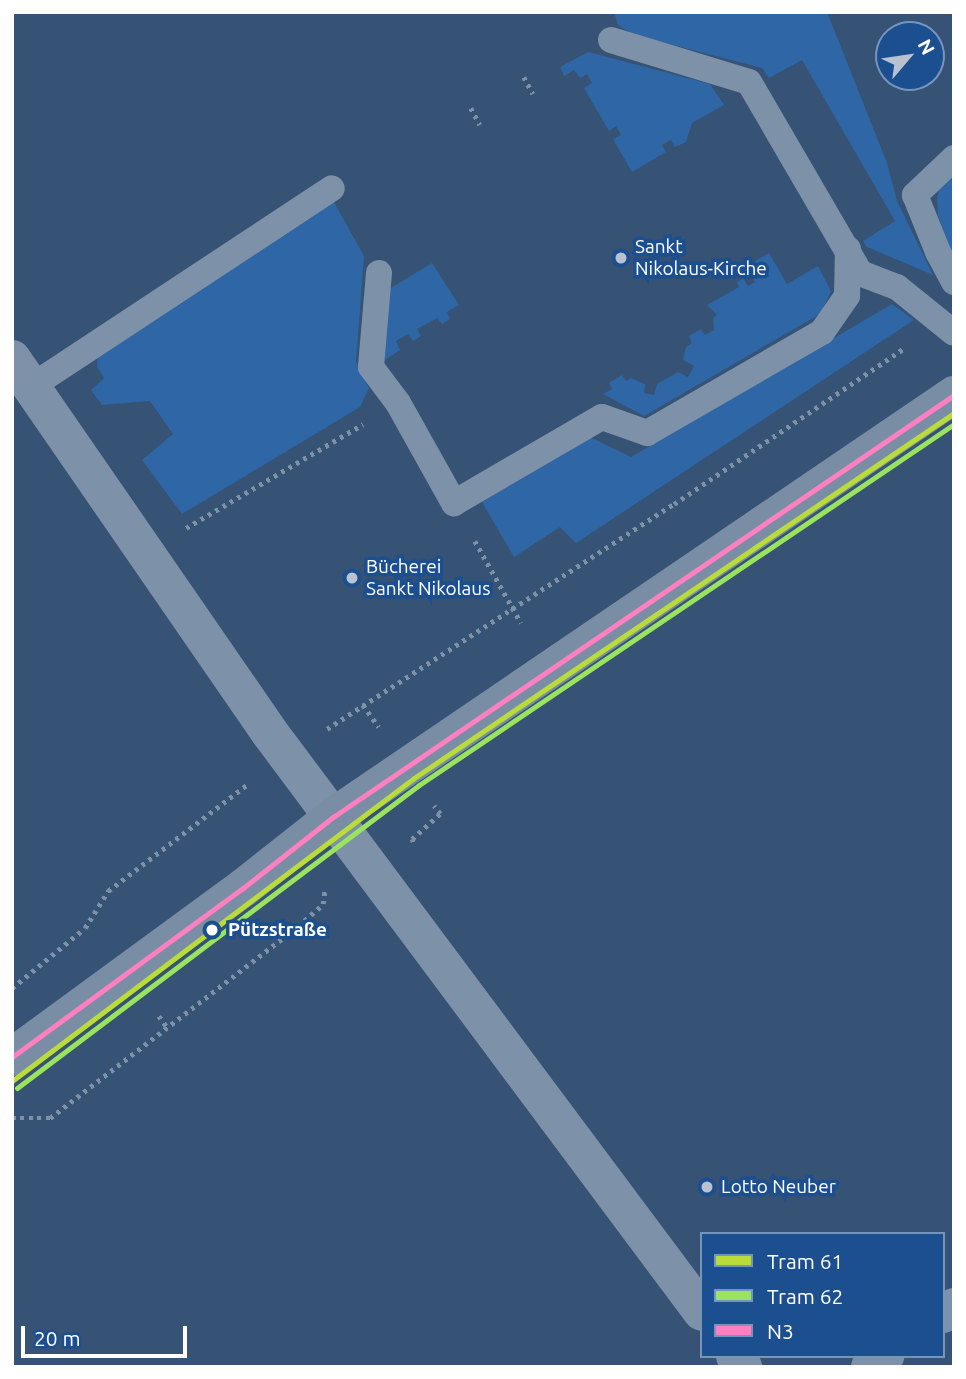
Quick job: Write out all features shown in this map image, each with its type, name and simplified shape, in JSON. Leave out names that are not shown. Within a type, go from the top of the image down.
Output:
[{"type":"main road","points":[[12,1058],[243,888],[333,817],[526,683],[954,395]]},
{"type":"street","points":[[22,373],[270,733],[700,1309]]},
{"type":"lane","points":[[611,40],[749,82],[860,273],[897,287],[948,328]]},
{"type":"lane","points":[[954,159],[915,195],[938,252],[954,282]]},
{"type":"lane","points":[[22,373],[332,188]]},
{"type":"lane","points":[[379,273],[371,367],[398,403],[454,503],[602,417],[647,433],[822,332],[847,296],[848,249]]},
{"type":"path","points":[[524,77],[533,94]]},
{"type":"path","points":[[471,108],[481,125]]},
{"type":"path","points":[[317,735],[948,328]]},
{"type":"path","points":[[145,550],[398,403]]},
{"type":"path","points":[[454,503],[521,623]]},
{"type":"path","points":[[12,988],[86,928],[108,891],[132,870],[258,776]]},
{"type":"path","points":[[414,851],[412,839],[440,814],[431,801]]},
{"type":"path","points":[[12,1118],[50,1118],[323,904]]},
{"type":"path","points":[[159,1016],[167,1027]]},
{"type":"shaded area","points":[[614,12],[827,12],[887,163],[897,201],[933,275],[867,247],[863,241],[895,221],[802,60],[769,78],[762,68],[634,35],[618,25]]},
{"type":"shaded area","points":[[588,52],[710,84],[724,105],[692,123],[686,142],[675,147],[671,140],[662,145],[666,152],[632,172],[613,139],[621,135],[616,126],[609,131],[584,88],[592,83],[587,74],[580,78],[574,70],[564,76],[560,67]]},
{"type":"shaded area","points":[[954,176],[954,260],[938,215],[937,197],[939,190]]},
{"type":"shaded area","points":[[334,202],[364,256],[356,362],[369,388],[360,407],[182,514],[142,460],[173,434],[150,401],[102,405],[91,390],[104,378],[97,367],[98,350]]},
{"type":"shaded area","points":[[769,253],[787,284],[818,266],[831,291],[820,314],[644,416],[603,394],[612,389],[609,383],[622,375],[626,381],[631,378],[645,384],[644,393],[654,395],[657,384],[678,372],[688,377],[694,366],[683,360],[686,347],[692,343],[689,336],[701,329],[705,335],[714,330],[713,318],[717,315],[707,305],[739,287],[737,282],[743,278],[748,286],[755,282],[751,274],[759,269],[755,261]]},
{"type":"shaded area","points":[[432,263],[459,305],[447,312],[450,319],[442,324],[437,318],[417,329],[421,336],[413,341],[408,334],[396,341],[400,350],[382,362],[386,291]]},
{"type":"shaded area","points":[[892,304],[914,320],[576,543],[560,527],[514,557],[482,502],[590,437],[631,457]]},
{"type":"tram line","name":"61","points":[[12,1081],[414,778],[954,413]]},
{"type":"tram line","name":"62","points":[[17,1088],[419,785],[954,424]]},
{"type":"transit line","name":"N3","points":[[12,1057],[243,888],[333,817],[954,395]]},
{"type":"place","name":"Sankt Nikolaus-Kirche","points":[[621,258]]},
{"type":"place","name":"Bücherei Sankt Nikolaus","points":[[352,578]]},
{"type":"place","name":"Pützstraße","points":[[212,930]]},
{"type":"place","name":"Lotto Neuber","points":[[707,1187]]}]
